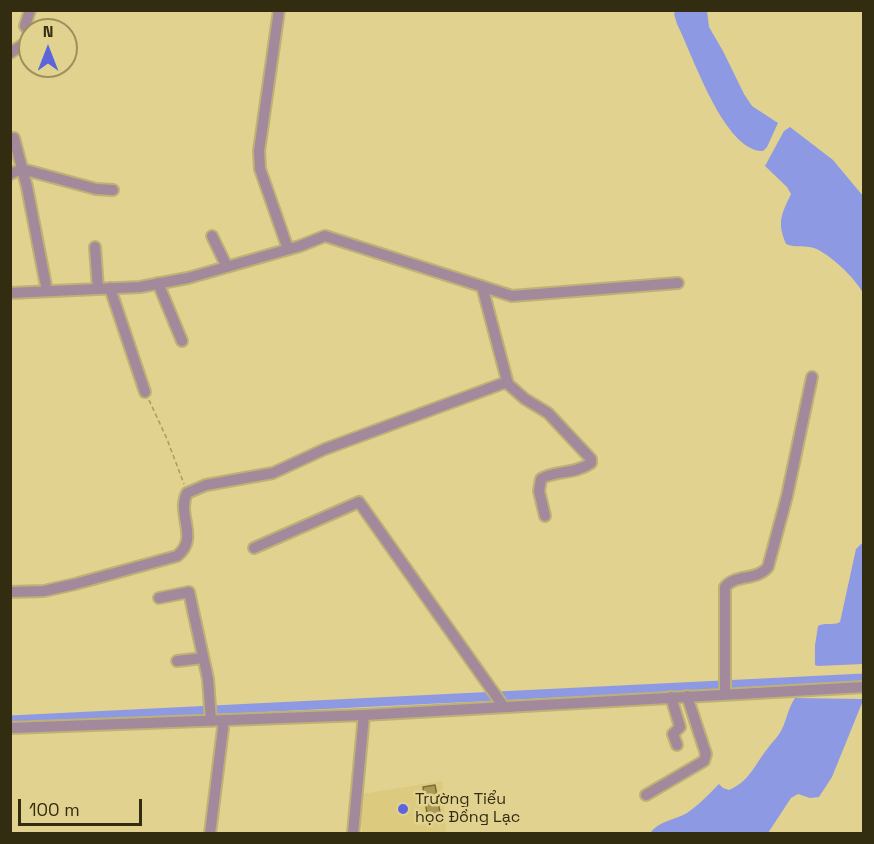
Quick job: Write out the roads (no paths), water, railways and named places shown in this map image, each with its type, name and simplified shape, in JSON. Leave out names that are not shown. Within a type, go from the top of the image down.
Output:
[{"type":"street","points":[[279,10],[258,151],[260,169],[288,249]]},
{"type":"street","points":[[15,138],[47,291]]},
{"type":"street","points":[[10,174],[22,169],[96,189],[113,190]]},
{"type":"street","points":[[212,236],[226,267]]},
{"type":"street","points":[[10,293],[140,287],[226,267],[325,236],[512,296],[678,283]]},
{"type":"street","points":[[95,247],[104,288],[146,392]]},
{"type":"street","points":[[158,283],[182,341]]},
{"type":"street","points":[[482,286],[508,384],[525,399],[549,413],[587,454],[591,462],[584,468],[541,479],[539,486],[545,516]]},
{"type":"street","points":[[725,688],[725,587],[733,581],[760,574],[768,567],[787,496],[812,377]]},
{"type":"street","points":[[10,592],[44,591],[177,556],[184,551],[187,544],[184,504],[187,494],[206,485],[273,473],[325,449],[497,385],[508,384]]},
{"type":"street","points":[[254,548],[358,502],[504,707]]},
{"type":"street","points":[[159,598],[189,592],[208,679],[211,721]]},
{"type":"street","points":[[177,661],[203,658]]},
{"type":"street","points":[[10,728],[364,715],[687,696],[725,688],[864,687]]},
{"type":"street","points":[[646,795],[704,761],[706,754],[687,696]]},
{"type":"street","points":[[670,697],[680,727],[673,734],[677,745]]},
{"type":"street","points":[[353,834],[364,715]]},
{"type":"street","points":[[210,834],[224,720]]},
{"type":"water","points":[[676,10],[707,11],[709,27],[744,94],[752,106],[778,123],[763,151],[749,147],[735,136],[723,119],[711,99],[677,24],[674,14]]},
{"type":"water","points":[[790,127],[833,160],[863,196],[863,293],[842,268],[820,251],[811,247],[786,244],[781,219],[791,194],[787,187],[765,166],[784,131]]},
{"type":"water","points":[[863,544],[863,664],[815,665],[818,626],[840,622],[856,549]]},
{"type":"water","points":[[795,698],[862,699],[832,777],[819,797],[810,798],[798,794],[791,798],[768,833],[650,833],[662,823],[687,813],[719,784],[729,790],[742,782],[781,732]]},
{"type":"waterway","points":[[10,720],[864,678]]},
{"type":"place","name":"Trường Tiểu học Đồng Lạc","points":[[403,809]]}]
